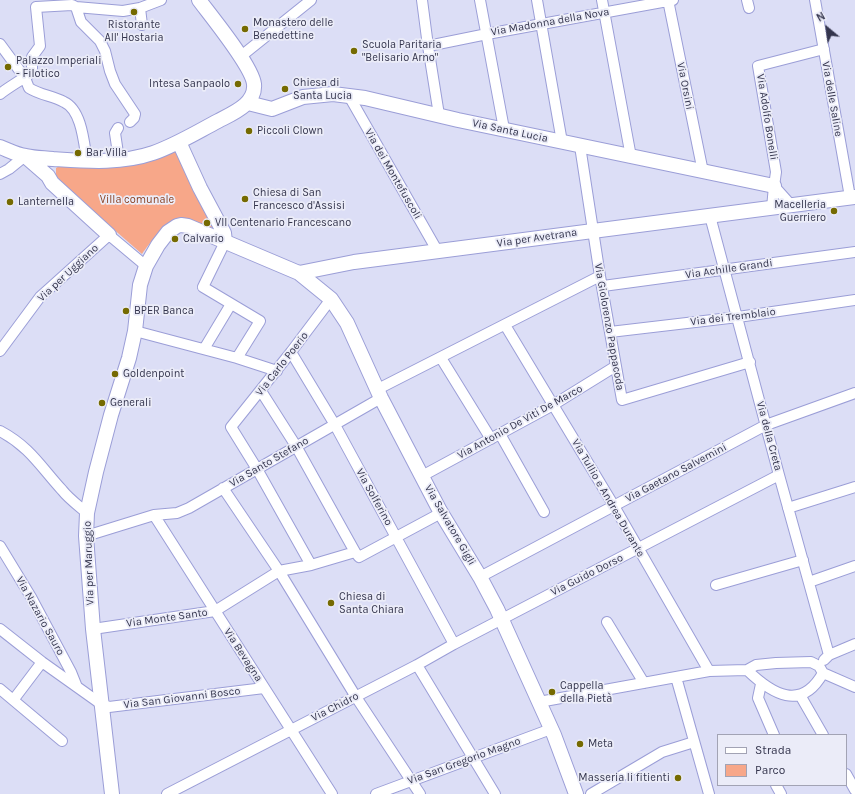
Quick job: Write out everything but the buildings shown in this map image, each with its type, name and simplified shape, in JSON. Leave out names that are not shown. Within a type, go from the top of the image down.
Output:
[{"type":"street","points":[[0,94],[12,84],[25,78],[32,72],[32,57],[40,46],[33,4],[72,5],[123,11],[161,0]]},
{"type":"street","points":[[0,147],[24,156],[87,161],[119,160],[152,153],[179,142],[248,103],[254,84],[252,77],[240,57],[199,0]]},
{"type":"street","points":[[240,57],[311,0]]},
{"type":"street","points":[[422,0],[439,115]]},
{"type":"street","points":[[480,0],[504,129]]},
{"type":"street","points":[[537,0],[562,142]]},
{"type":"street","points":[[602,0],[631,156]]},
{"type":"street","name":"Via Madonna della Nova","points":[[428,46],[670,0]]},
{"type":"street","name":"Via Orsini","points":[[670,0],[703,172]]},
{"type":"street","name":"Via delle Saline","points":[[815,0],[852,197]]},
{"type":"street","points":[[142,25],[145,4]]},
{"type":"street","points":[[76,6],[81,22],[100,41],[105,51],[110,71],[133,118]]},
{"type":"street","points":[[0,44],[25,78],[29,88],[65,102],[72,107],[79,121],[87,161]]},
{"type":"street","name":"Via Adolfo Bonelli","points":[[774,186],[776,172],[758,66],[824,49]]},
{"type":"street","name":"Via Santa Lucia","points":[[248,103],[272,109],[303,97],[333,94],[366,98],[580,146],[774,186]]},
{"type":"street","name":"Via dei Montefuscoli","points":[[349,96],[438,252]]},
{"type":"street","points":[[118,128],[115,133],[119,160]]},
{"type":"street","points":[[179,142],[200,188],[224,233],[225,242],[203,287],[260,321],[237,358]]},
{"type":"street","name":"Via Giolorenzo Pappacoda","points":[[580,146],[600,276],[603,286],[622,400],[750,362]]},
{"type":"street","points":[[0,174],[9,170],[24,156]]},
{"type":"street","points":[[24,156],[48,176],[52,183],[109,235],[146,266]]},
{"type":"street","points":[[48,176],[47,166],[56,159]]},
{"type":"street","points":[[774,186],[791,205]]},
{"type":"street","points":[[772,208],[774,186]]},
{"type":"street","name":"Via per Avetrana","points":[[299,273],[354,262],[852,197]]},
{"type":"street","name":"Via della Creta","points":[[710,216],[829,655]]},
{"type":"street","name":"Via per Maruggio","points":[[112,794],[92,629],[86,536],[87,513],[111,415],[129,358],[135,331],[140,285],[146,266],[158,245],[168,232],[176,226],[188,226],[225,242]]},
{"type":"street","name":"Via per Uggiano","points":[[0,351],[40,297],[109,235]]},
{"type":"street","points":[[225,242],[299,273]]},
{"type":"street","name":"Via Achille Grandi","points":[[603,286],[855,252]]},
{"type":"street","name":"Via Salvatore Gigli","points":[[299,273],[331,299],[347,323],[380,393],[441,513],[480,577],[502,620],[551,729],[576,794]]},
{"type":"street","points":[[380,393],[441,358],[600,276]]},
{"type":"street","name":"Via Carlo Poerio","points":[[257,469],[231,427],[261,391],[331,299]]},
{"type":"street","name":"Via dei Tremblaio","points":[[610,332],[738,317],[855,300]]},
{"type":"street","points":[[204,349],[232,304]]},
{"type":"street","name":"Via Tullio e Andrea Durante","points":[[505,325],[614,506],[709,671]]},
{"type":"street","points":[[135,331],[277,370]]},
{"type":"street","name":"Via Solferino","points":[[291,352],[335,425],[454,644]]},
{"type":"street","points":[[441,358],[491,439]]},
{"type":"street","name":"Via Antonio De Viti De Marco","points":[[422,476],[553,405],[616,366]]},
{"type":"street","points":[[261,391],[296,446],[359,557],[441,513]]},
{"type":"street","name":"Via Santo Stefano","points":[[86,536],[154,516],[177,513],[189,508],[335,425],[380,393]]},
{"type":"street","name":"Via Gaetano Salvemini","points":[[480,577],[766,426],[855,393]]},
{"type":"street","points":[[0,431],[27,448],[62,490],[87,513]]},
{"type":"street","points":[[500,434],[544,512]]},
{"type":"street","points":[[257,469],[311,565]]},
{"type":"street","name":"Via Guido Dorso","points":[[502,620],[779,475]]},
{"type":"street","points":[[788,508],[855,486]]},
{"type":"street","points":[[222,488],[279,571],[356,697],[420,794]]},
{"type":"street","name":"Via Bevagna","points":[[154,516],[332,794]]},
{"type":"street","name":"Via Nazario Sauro","points":[[0,546],[31,598],[71,672],[77,687]]},
{"type":"street","points":[[279,571],[311,565],[356,552]]},
{"type":"street","points":[[716,585],[803,560]]},
{"type":"street","points":[[809,582],[855,566]]},
{"type":"street","name":"Via Monte Santo","points":[[92,629],[215,611],[279,571]]},
{"type":"street","name":"Via Chidro","points":[[167,794],[502,620]]},
{"type":"street","points":[[607,622],[644,683]]},
{"type":"street","points":[[0,629],[42,662],[101,704]]},
{"type":"street","points":[[747,670],[761,684],[776,692],[792,696],[800,695],[816,684],[821,669],[829,655],[855,644]]},
{"type":"street","points":[[14,699],[42,662]]},
{"type":"street","points":[[539,702],[709,671],[747,670],[756,665],[776,663],[811,662],[855,687]]},
{"type":"street","points":[[417,665],[495,794]]},
{"type":"street","points":[[676,677],[708,794]]},
{"type":"street","points":[[761,684],[758,698],[774,734]]},
{"type":"street","name":"Via San Giovanni Bosco","points":[[101,704],[109,707],[264,688]]},
{"type":"street","points":[[0,689],[14,699],[62,741]]},
{"type":"street","points":[[800,695],[823,734]]},
{"type":"street","name":"Via San Gregorio Magno","points":[[376,794],[551,729]]},
{"type":"street","points":[[591,794],[662,752],[694,742]]},
{"type":"street","points":[[847,776],[855,790]]},
{"type":"green space","name":"Villa comunale","points":[[177,151],[214,228],[184,219],[178,219],[160,231],[142,254],[80,200],[56,176],[56,168],[61,165]]},
{"type":"place","name":"Ristorante All' Hostaria","points":[[134,12]]},
{"type":"place","name":"Monastero delle Benedettine","points":[[245,29]]},
{"type":"place","name":"Scuola Paritaria \"Belisario Arno\"","points":[[354,51]]},
{"type":"place","name":"Palazzo Imperiali - Filotico","points":[[8,67]]},
{"type":"place","name":"Intesa Sanpaolo","points":[[238,84]]},
{"type":"place","name":"Chiesa di Santa Lucia","points":[[285,89]]},
{"type":"place","name":"Piccoli Clown","points":[[249,131]]},
{"type":"place","name":"Bar Villa","points":[[78,153]]},
{"type":"place","name":"Chiesa di San Francesco d'Assisi","points":[[245,199]]},
{"type":"place","name":"Lanternella","points":[[10,202]]},
{"type":"place","name":"Macelleria Guerriero","points":[[834,211]]},
{"type":"place","name":"VII Centenario Francescano","points":[[207,223]]},
{"type":"place","name":"Calvario","points":[[175,239]]},
{"type":"place","name":"BPER Banca","points":[[126,311]]},
{"type":"place","name":"Goldenpoint","points":[[115,374]]},
{"type":"place","name":"Generali","points":[[102,403]]},
{"type":"place","name":"Chiesa di Santa Chiara","points":[[331,603]]},
{"type":"place","name":"Cappella della Pietà","points":[[552,692]]},
{"type":"place","name":"Meta","points":[[580,744]]},
{"type":"place","name":"Masseria li fitienti","points":[[678,778]]}]
